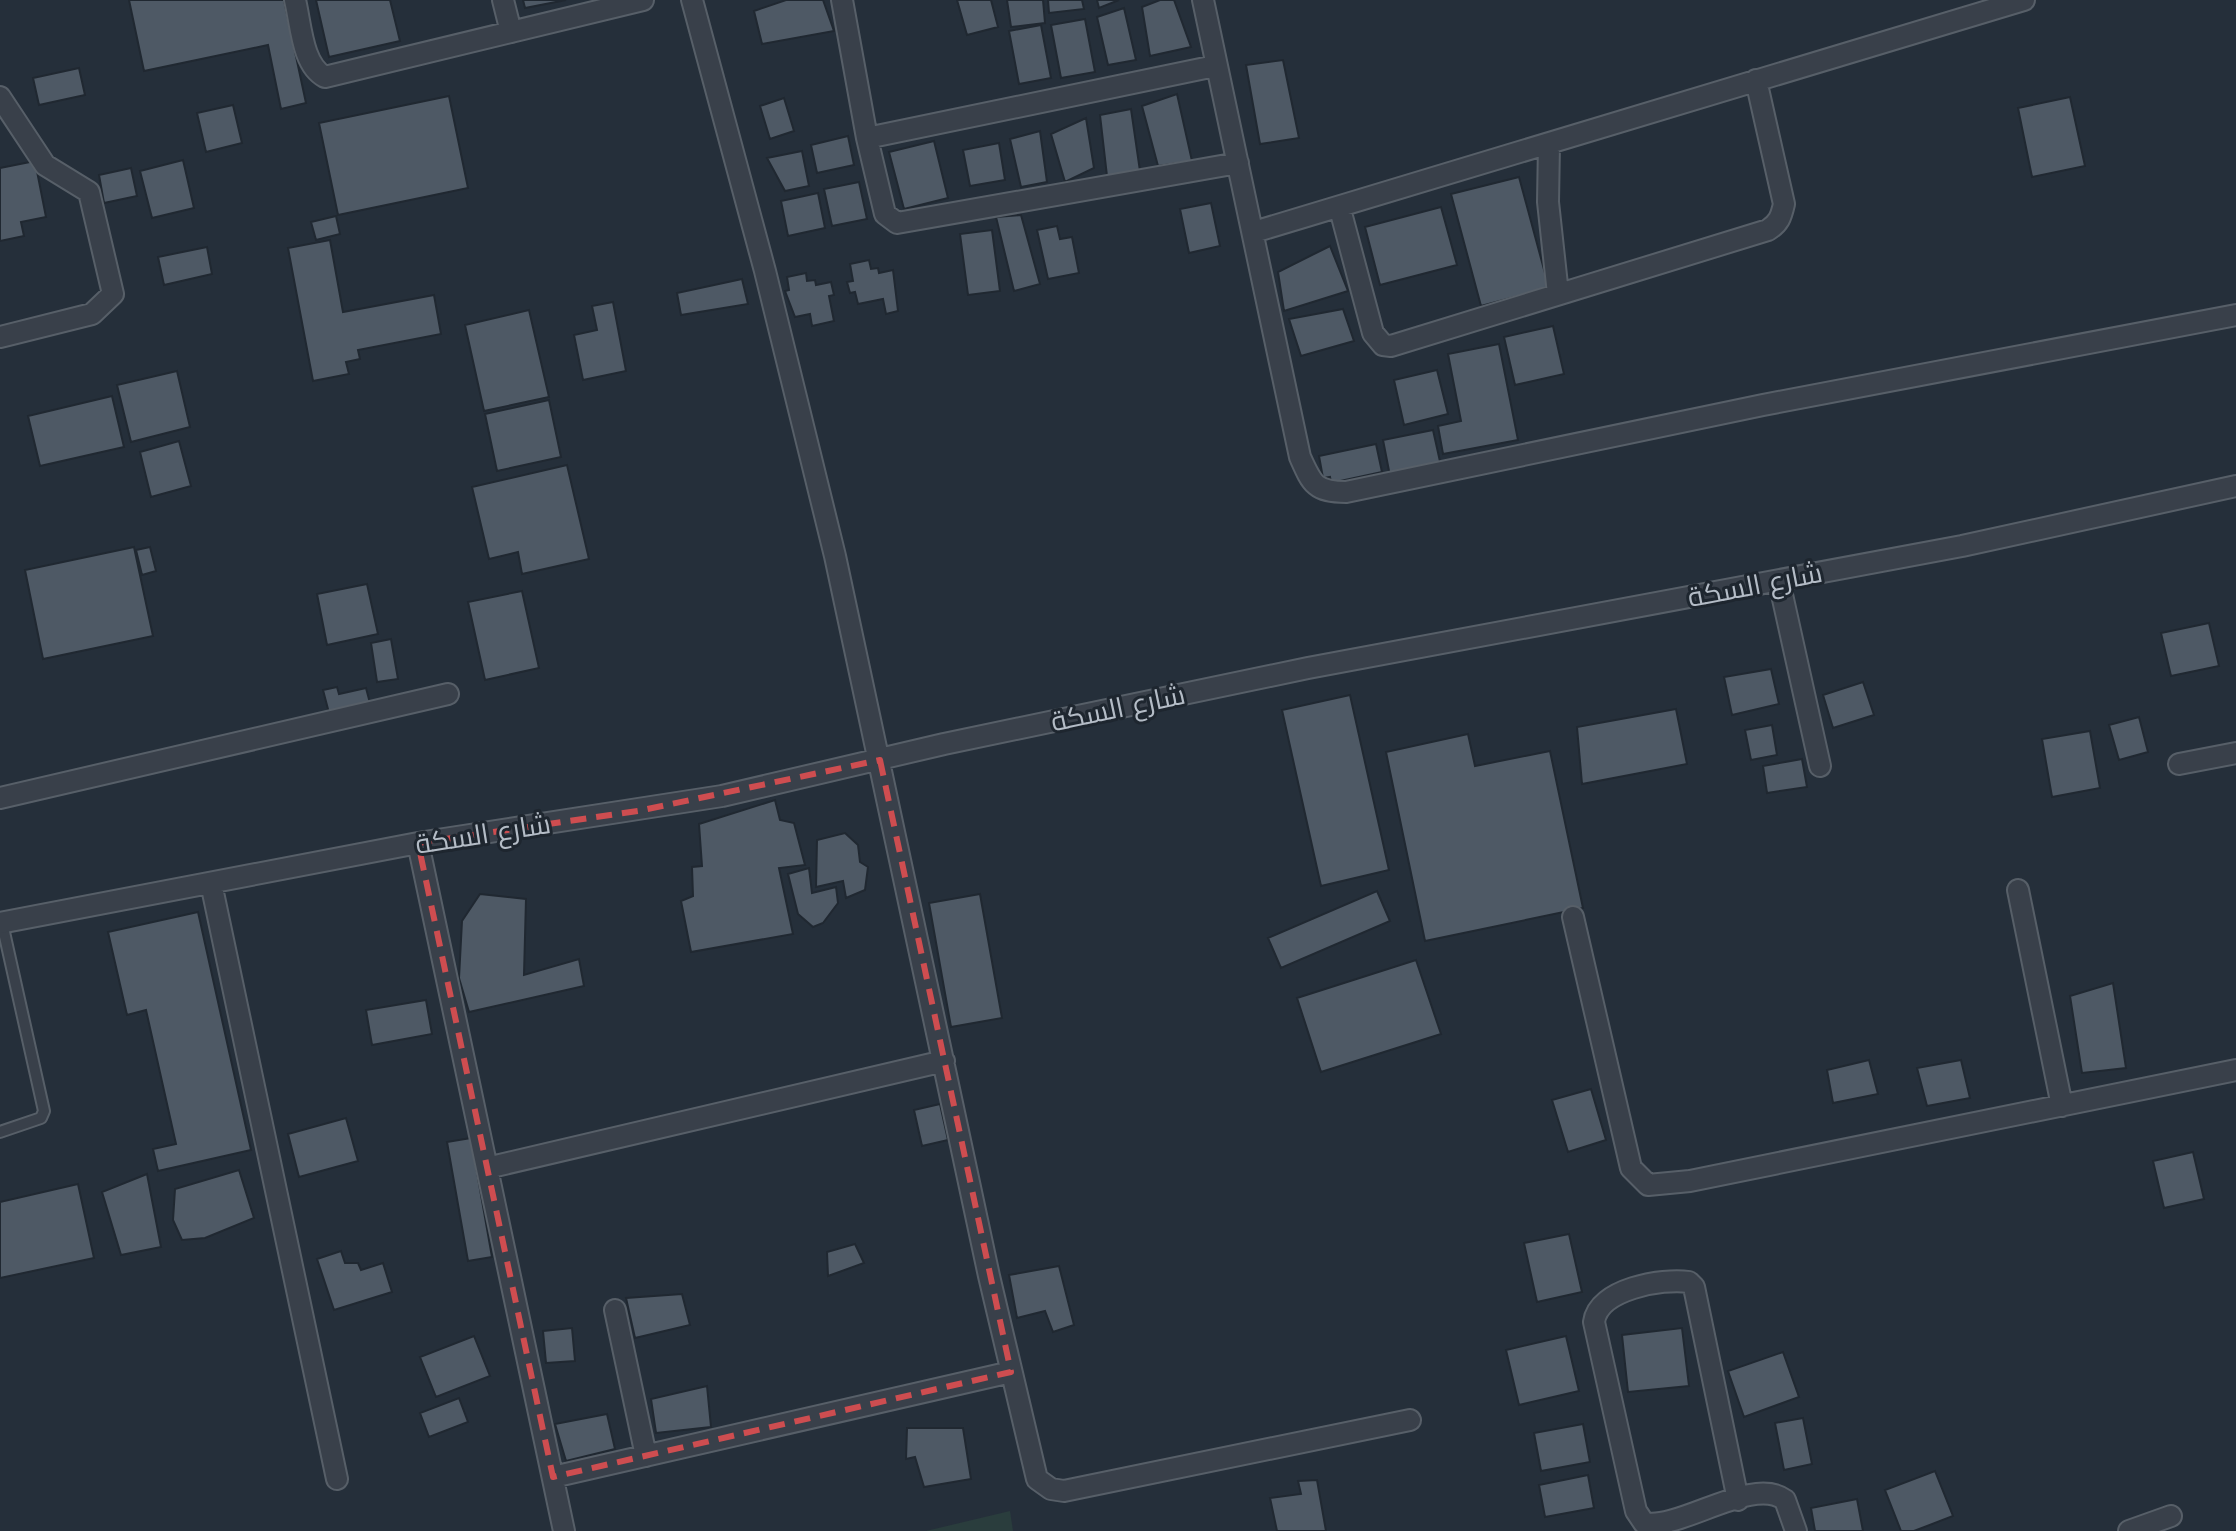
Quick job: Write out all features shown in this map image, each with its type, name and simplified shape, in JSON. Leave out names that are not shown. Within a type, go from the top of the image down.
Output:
[{"type":"street","points":[[295,0],[309,61],[314,71],[325,77],[643,0]]},
{"type":"street","points":[[503,0],[511,32]]},
{"type":"street","points":[[692,0],[794,384],[880,760],[1011,1372],[1037,1479],[1051,1489],[1064,1491],[1410,1420]]},
{"type":"street","points":[[842,0],[867,138],[885,214],[897,223],[1238,163]]},
{"type":"street","points":[[1203,0],[1300,457],[1311,482],[1326,492],[1346,492],[1763,405],[2236,315]]},
{"type":"street","points":[[1254,232],[1340,209],[2024,0]]},
{"type":"street","points":[[867,138],[1215,66]]},
{"type":"street","points":[[1340,209],[1373,333],[1383,345],[1391,346],[1677,261],[1777,224],[1784,204],[1756,80]]},
{"type":"street","points":[[0,97],[45,165],[89,192],[113,294],[92,314],[0,337]]},
{"type":"street","points":[[1549,144],[1548,202],[1558,294]]},
{"type":"street","name":"شارع السكة","points":[[1,923],[418,843],[652,809],[1308,668],[1779,581],[2236,486]]},
{"type":"street","points":[[1779,581],[1820,766]]},
{"type":"street","points":[[0,798],[448,694]]},
{"type":"street","points":[[2179,764],[2236,753]]},
{"type":"street","points":[[418,843],[564,1531]]},
{"type":"street","points":[[211,883],[337,1479]]},
{"type":"street","points":[[2018,890],[2062,1106]]},
{"type":"street","points":[[1573,917],[1631,1168],[1648,1185],[1690,1181],[2236,1070]]},
{"type":"street","points":[[487,1168],[944,1061]]},
{"type":"street","points":[[1738,1500],[1694,1287],[1681,1281],[1663,1282],[1602,1303],[1594,1322],[1639,1518],[1650,1526],[1738,1500],[1780,1496],[1789,1506],[1796,1531]]},
{"type":"street","points":[[615,1310],[646,1456]]},
{"type":"street","points":[[553,1477],[1011,1372]]},
{"type":"street","points":[[2129,1531],[2171,1516]]},
{"type":"lane","points":[[0,1132],[41,1118],[44,1111],[1,923]]},
{"type":"highlighted area","points":[[880,760],[1011,1372],[553,1477],[418,843],[638,811]]},
{"type":"shaded area","points":[[1010,1511],[1013,1531],[926,1531]]},
{"type":"building","points":[[129,0],[284,0],[306,103],[281,109],[268,45],[144,71]]},
{"type":"building","points":[[316,0],[390,0],[400,41],[329,57]]},
{"type":"building","points":[[523,0],[566,0],[525,8]]},
{"type":"building","points":[[786,0],[823,0],[834,31],[762,44],[754,11]]},
{"type":"building","points":[[957,0],[991,0],[998,27],[967,35]]},
{"type":"building","points":[[1007,0],[1043,0],[1045,23],[1011,27]]},
{"type":"building","points":[[1048,0],[1082,0],[1084,9],[1049,13]]},
{"type":"building","points":[[1097,0],[1119,0],[1099,8]]},
{"type":"building","points":[[1160,0],[1174,0],[1191,47],[1150,56],[1142,7]]},
{"type":"building","points":[[1124,8],[1136,60],[1108,65],[1097,17]]},
{"type":"building","points":[[1085,19],[1095,72],[1061,78],[1051,25]]},
{"type":"building","points":[[1041,25],[1051,78],[1019,84],[1009,31]]},
{"type":"building","points":[[1283,60],[1299,138],[1260,144],[1246,65]]},
{"type":"building","points":[[79,68],[85,95],[39,105],[33,78]]},
{"type":"building","points":[[1177,94],[1192,161],[1158,166],[1142,106]]},
{"type":"building","points":[[449,96],[468,188],[338,215],[319,123]]},
{"type":"building","points":[[2070,97],[2085,166],[2032,177],[2018,108]]},
{"type":"building","points":[[784,98],[794,131],[770,139],[760,106]]},
{"type":"building","points":[[233,105],[242,143],[206,152],[197,113]]},
{"type":"building","points":[[1131,109],[1140,171],[1107,176],[1100,115]]},
{"type":"building","points":[[1086,118],[1094,168],[1065,182],[1051,134]]},
{"type":"building","points":[[1040,131],[1047,182],[1021,187],[1010,139]]},
{"type":"building","points":[[848,136],[854,165],[817,173],[811,145]]},
{"type":"building","points":[[934,141],[948,198],[904,209],[889,152]]},
{"type":"building","points":[[999,143],[1005,180],[970,186],[963,150]]},
{"type":"building","points":[[802,151],[809,186],[785,191],[767,158]]},
{"type":"building","points":[[183,160],[194,208],[152,218],[140,171]]},
{"type":"building","points":[[35,161],[46,217],[21,222],[24,236],[0,241],[0,168]]},
{"type":"building","points":[[131,168],[137,196],[104,203],[99,175]]},
{"type":"building","points":[[1519,177],[1549,288],[1481,306],[1451,194]]},
{"type":"building","points":[[859,182],[867,219],[832,226],[824,189]]},
{"type":"building","points":[[818,193],[825,228],[788,236],[781,201]]},
{"type":"building","points":[[1211,203],[1220,246],[1189,253],[1180,209]]},
{"type":"building","points":[[1441,207],[1457,265],[1380,285],[1365,227]]},
{"type":"building","points":[[1021,215],[1040,284],[1014,291],[996,217]]},
{"type":"building","points":[[336,216],[340,234],[316,240],[311,222]]},
{"type":"building","points":[[1057,226],[1060,239],[1072,237],[1079,273],[1048,279],[1037,230]]},
{"type":"building","points":[[992,230],[1000,291],[968,295],[960,234]]},
{"type":"building","points":[[330,240],[343,312],[434,295],[441,334],[358,350],[360,359],[346,362],[349,374],[313,381],[288,248]]},
{"type":"building","points":[[1330,246],[1348,291],[1284,311],[1278,272]]},
{"type":"building","points":[[207,247],[212,274],[164,285],[158,257]]},
{"type":"building","points":[[869,260],[871,269],[878,268],[879,273],[893,270],[898,311],[886,314],[883,299],[858,304],[855,292],[850,293],[847,282],[853,281],[850,264]]},
{"type":"building","points":[[806,273],[807,281],[815,280],[816,285],[831,282],[834,295],[829,296],[834,321],[812,326],[810,314],[795,317],[785,291],[789,290],[787,277]]},
{"type":"building","points":[[742,279],[748,304],[681,315],[677,293]]},
{"type":"building","points":[[613,302],[626,371],[583,380],[574,335],[597,330],[592,306]]},
{"type":"building","points":[[1343,309],[1354,341],[1301,356],[1289,319]]},
{"type":"building","points":[[529,310],[549,397],[484,411],[465,325]]},
{"type":"building","points":[[1553,326],[1564,374],[1515,385],[1504,337]]},
{"type":"building","points":[[1499,344],[1518,440],[1443,454],[1438,426],[1461,421],[1448,354]]},
{"type":"building","points":[[1437,370],[1448,414],[1404,425],[1394,380]]},
{"type":"building","points":[[177,371],[190,427],[131,442],[117,385]]},
{"type":"building","points":[[112,396],[124,447],[40,466],[28,416]]},
{"type":"building","points":[[549,400],[561,457],[497,471],[485,414]]},
{"type":"building","points":[[1433,430],[1441,466],[1390,476],[1383,440]]},
{"type":"building","points":[[179,441],[191,486],[151,497],[140,452]]},
{"type":"building","points":[[1376,444],[1382,472],[1331,483],[1330,477],[1323,478],[1319,456]]},
{"type":"building","points":[[567,465],[589,559],[522,574],[518,552],[489,559],[472,487]]},
{"type":"building","points":[[134,547],[153,636],[43,659],[25,570]]},
{"type":"building","points":[[150,547],[156,571],[142,575],[136,550]]},
{"type":"building","points":[[367,584],[378,634],[327,645],[317,594]]},
{"type":"building","points":[[522,591],[539,668],[485,680],[468,602]]},
{"type":"building","points":[[2209,623],[2219,666],[2171,676],[2161,633]]},
{"type":"building","points":[[391,639],[398,679],[377,682],[371,643]]},
{"type":"building","points":[[1771,669],[1779,704],[1732,715],[1724,677]]},
{"type":"building","points":[[1863,682],[1874,715],[1833,728],[1823,695]]},
{"type":"building","points":[[337,687],[339,694],[366,688],[370,703],[329,713],[323,690]]},
{"type":"building","points":[[1350,695],[1389,870],[1321,886],[1282,710]]},
{"type":"building","points":[[1676,709],[1687,764],[1582,784],[1577,727]]},
{"type":"building","points":[[2139,717],[2148,752],[2119,760],[2109,725]]},
{"type":"building","points":[[1772,725],[1777,755],[1751,760],[1745,730]]},
{"type":"building","points":[[2090,731],[2100,788],[2052,797],[2042,739]]},
{"type":"building","points":[[1468,734],[1475,766],[1550,751],[1583,908],[1425,941],[1386,752]]},
{"type":"building","points":[[1802,759],[1807,787],[1767,793],[1763,766]]},
{"type":"building","points":[[775,800],[780,820],[794,823],[805,865],[779,868],[793,934],[691,952],[681,901],[693,896],[692,867],[702,866],[699,824]]},
{"type":"building","points":[[845,833],[858,845],[860,862],[868,867],[865,890],[846,898],[843,881],[816,887],[817,840]]},
{"type":"building","points":[[809,868],[812,893],[836,887],[838,903],[823,923],[813,927],[798,914],[788,874]]},
{"type":"building","points":[[1377,891],[1390,921],[1281,968],[1268,938]]},
{"type":"building","points":[[480,894],[526,899],[524,975],[579,959],[584,986],[469,1012],[459,978],[462,921]]},
{"type":"building","points":[[980,894],[1002,1018],[951,1027],[929,903]]},
{"type":"building","points":[[198,912],[251,1150],[158,1171],[153,1149],[176,1144],[146,1010],[127,1015],[108,932]]},
{"type":"building","points":[[1416,960],[1441,1034],[1321,1072],[1297,998]]},
{"type":"building","points":[[2113,983],[2126,1068],[2082,1073],[2070,996]]},
{"type":"building","points":[[426,1000],[432,1034],[372,1045],[366,1010]]},
{"type":"building","points":[[1869,1060],[1878,1094],[1833,1103],[1827,1070]]},
{"type":"building","points":[[1961,1060],[1970,1098],[1927,1106],[1917,1068]]},
{"type":"building","points":[[1591,1089],[1606,1140],[1568,1152],[1552,1100]]},
{"type":"building","points":[[940,1104],[948,1140],[922,1146],[914,1110]]},
{"type":"building","points":[[346,1118],[358,1161],[299,1177],[288,1134]]},
{"type":"building","points":[[471,1138],[492,1257],[468,1261],[447,1142]]},
{"type":"building","points":[[2193,1152],[2204,1199],[2164,1208],[2153,1161]]},
{"type":"building","points":[[239,1170],[254,1218],[205,1238],[182,1240],[173,1220],[175,1189]]},
{"type":"building","points":[[147,1174],[161,1247],[121,1255],[102,1192]]},
{"type":"building","points":[[78,1184],[94,1258],[0,1278],[0,1202]]},
{"type":"building","points":[[1569,1234],[1582,1292],[1537,1302],[1524,1243]]},
{"type":"building","points":[[855,1244],[864,1263],[828,1276],[827,1252]]},
{"type":"building","points":[[341,1251],[345,1263],[358,1263],[361,1270],[383,1263],[392,1292],[334,1310],[317,1259]]},
{"type":"building","points":[[1059,1266],[1074,1325],[1053,1332],[1045,1311],[1017,1318],[1009,1275]]},
{"type":"building","points":[[682,1294],[690,1325],[635,1338],[626,1298]]},
{"type":"building","points":[[572,1328],[575,1361],[546,1363],[543,1331]]},
{"type":"building","points":[[1682,1328],[1689,1386],[1628,1392],[1622,1335]]},
{"type":"building","points":[[474,1336],[490,1376],[436,1397],[420,1357]]},
{"type":"building","points":[[1566,1336],[1579,1391],[1519,1405],[1506,1350]]},
{"type":"building","points":[[1783,1352],[1799,1397],[1744,1417],[1728,1371]]},
{"type":"building","points":[[707,1386],[711,1427],[656,1433],[651,1399]]},
{"type":"building","points":[[459,1398],[468,1422],[429,1437],[420,1413]]},
{"type":"building","points":[[607,1414],[615,1449],[566,1461],[555,1424]]},
{"type":"building","points":[[1803,1418],[1812,1464],[1784,1470],[1775,1423]]},
{"type":"building","points":[[1583,1424],[1590,1462],[1541,1471],[1534,1433]]},
{"type":"building","points":[[907,1428],[963,1428],[971,1479],[924,1487],[915,1457],[906,1459]]},
{"type":"building","points":[[1935,1471],[1953,1516],[1914,1531],[1901,1531],[1885,1490]]},
{"type":"building","points":[[1588,1475],[1594,1508],[1545,1517],[1539,1485]]},
{"type":"building","points":[[1317,1480],[1326,1531],[1277,1531],[1270,1498],[1301,1494],[1298,1481]]},
{"type":"building","points":[[1857,1499],[1863,1531],[1815,1531],[1811,1508]]}]
